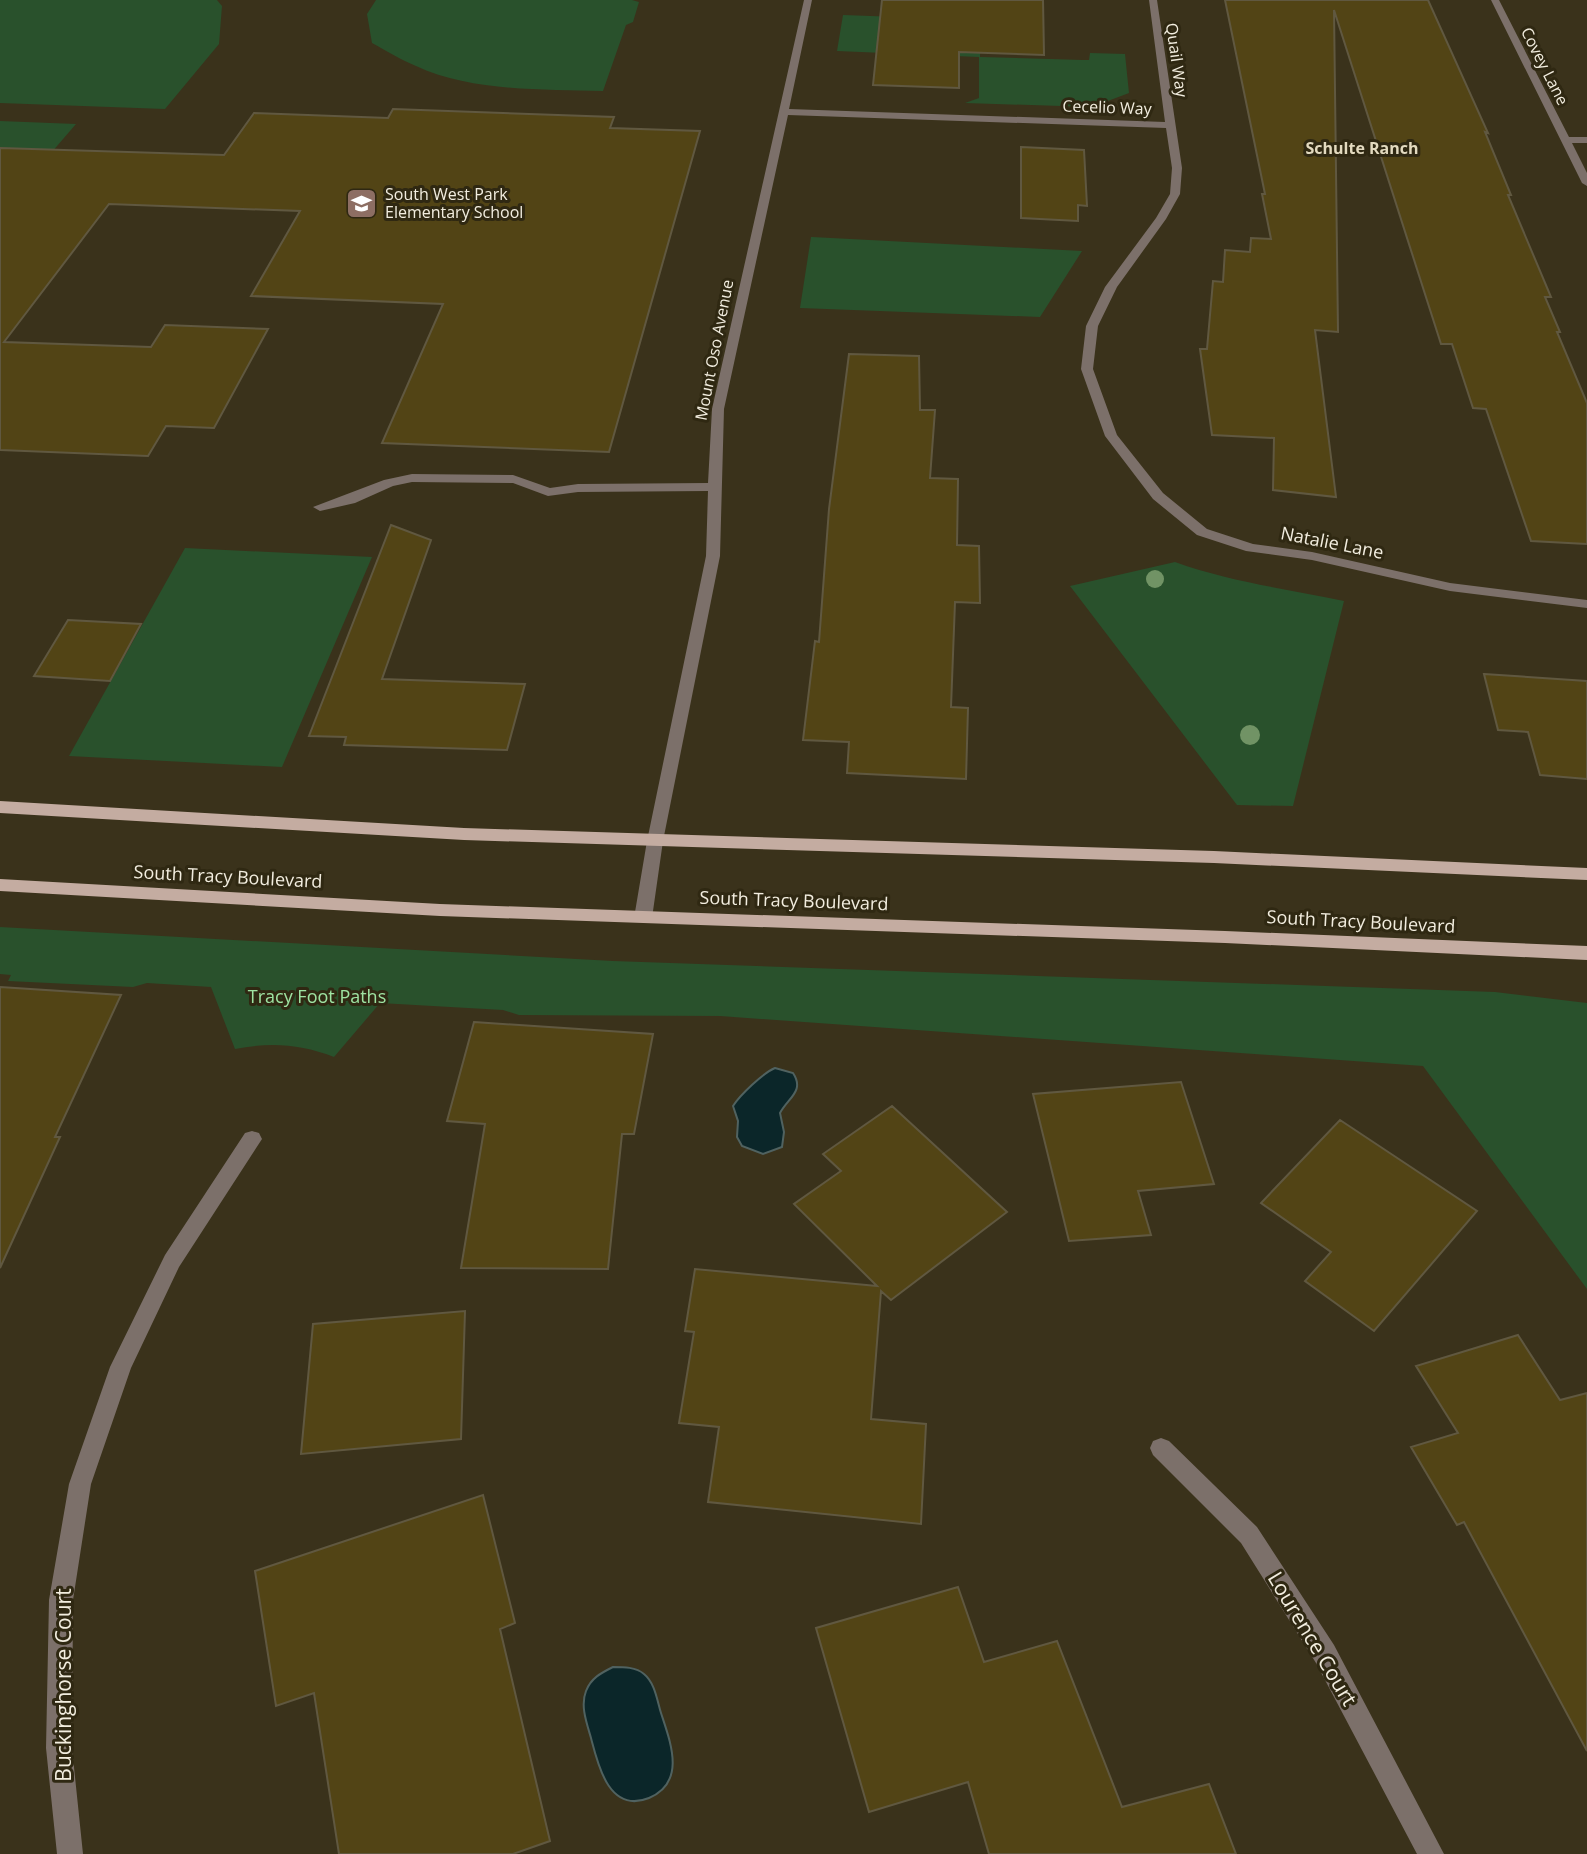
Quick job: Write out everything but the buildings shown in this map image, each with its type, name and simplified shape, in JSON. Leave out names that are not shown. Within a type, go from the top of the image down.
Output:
[{"type":"main road","points":[[0,807],[450,833],[1214,857],[1587,874]]},
{"type":"main road","name":"South Tracy Boulevard","points":[[0,885],[427,909],[1225,937],[1587,953]]},
{"type":"street","name":"Mount Oso Avenue","points":[[643,918],[655,841],[713,556],[713,467],[718,409],[778,132],[786,112],[808,0]]},
{"type":"street","name":"Quail Way","points":[[1153,0],[1171,125]]},
{"type":"street","name":"Covey Lane","points":[[1495,0],[1587,183]]},
{"type":"street","name":"Cecelio Way","points":[[786,112],[1171,125],[1177,168],[1175,194],[1161,219],[1111,287],[1092,326],[1087,369],[1111,436]]},
{"type":"street","points":[[1565,140],[1587,140]]},
{"type":"street","name":"Natalie Lane","points":[[1111,436],[1158,496],[1202,532],[1251,548],[1312,556],[1450,587],[1587,604]]},
{"type":"street","points":[[320,508],[351,499],[389,482],[412,478],[513,479],[548,492],[578,488],[714,487]]},
{"type":"street","name":"Buckinghorse Court","points":[[70,1854],[60,1748],[61,1600],[80,1484],[121,1367],[172,1261],[252,1139]]},
{"type":"street","name":"Lourence Court","points":[[1161,1448],[1249,1535],[1325,1654],[1431,1854]]},
{"type":"green space","points":[[0,0],[217,0],[222,6],[219,44],[165,109],[0,103]]},
{"type":"green space","points":[[376,0],[639,2],[633,22],[626,25],[603,91],[484,85],[460,81],[416,66],[372,43],[367,14]]},
{"type":"green space","points":[[843,15],[981,20],[980,57],[1089,60],[1090,53],[1125,54],[1129,93],[1092,107],[965,103],[979,98],[979,57],[837,51]]},
{"type":"green space","points":[[0,121],[76,124],[51,153],[0,151]]},
{"type":"green space","points":[[811,237],[1082,251],[1040,317],[800,308]]},
{"type":"green space","points":[[185,548],[372,557],[282,767],[69,756]]},
{"type":"green space","points":[[1175,562],[1238,580],[1344,601],[1293,806],[1237,805],[1070,586]]},
{"type":"green space","name":"Tracy Foot Paths","points":[[0,927],[613,961],[1495,992],[1587,1003],[1587,1289],[1423,1066],[720,1016],[519,1015],[503,1010],[380,1003],[334,1057],[309,1049],[285,1046],[261,1045],[235,1049],[211,987],[147,983],[133,987],[8,981],[11,975],[0,974]]},
{"type":"water","points":[[775,1068],[793,1073],[797,1085],[794,1094],[780,1113],[784,1132],[782,1147],[763,1154],[742,1146],[737,1137],[738,1121],[733,1106],[764,1074]]},
{"type":"water","points":[[613,1667],[634,1669],[648,1678],[668,1736],[673,1760],[672,1771],[661,1791],[649,1798],[635,1801],[624,1799],[615,1793],[597,1761],[585,1715],[584,1697],[588,1686],[597,1676]]},
{"type":"place","name":"South West Park Elementary School","points":[[362,203]]},
{"type":"district","name":"Schulte Ranch","points":[[1362,148]]}]
